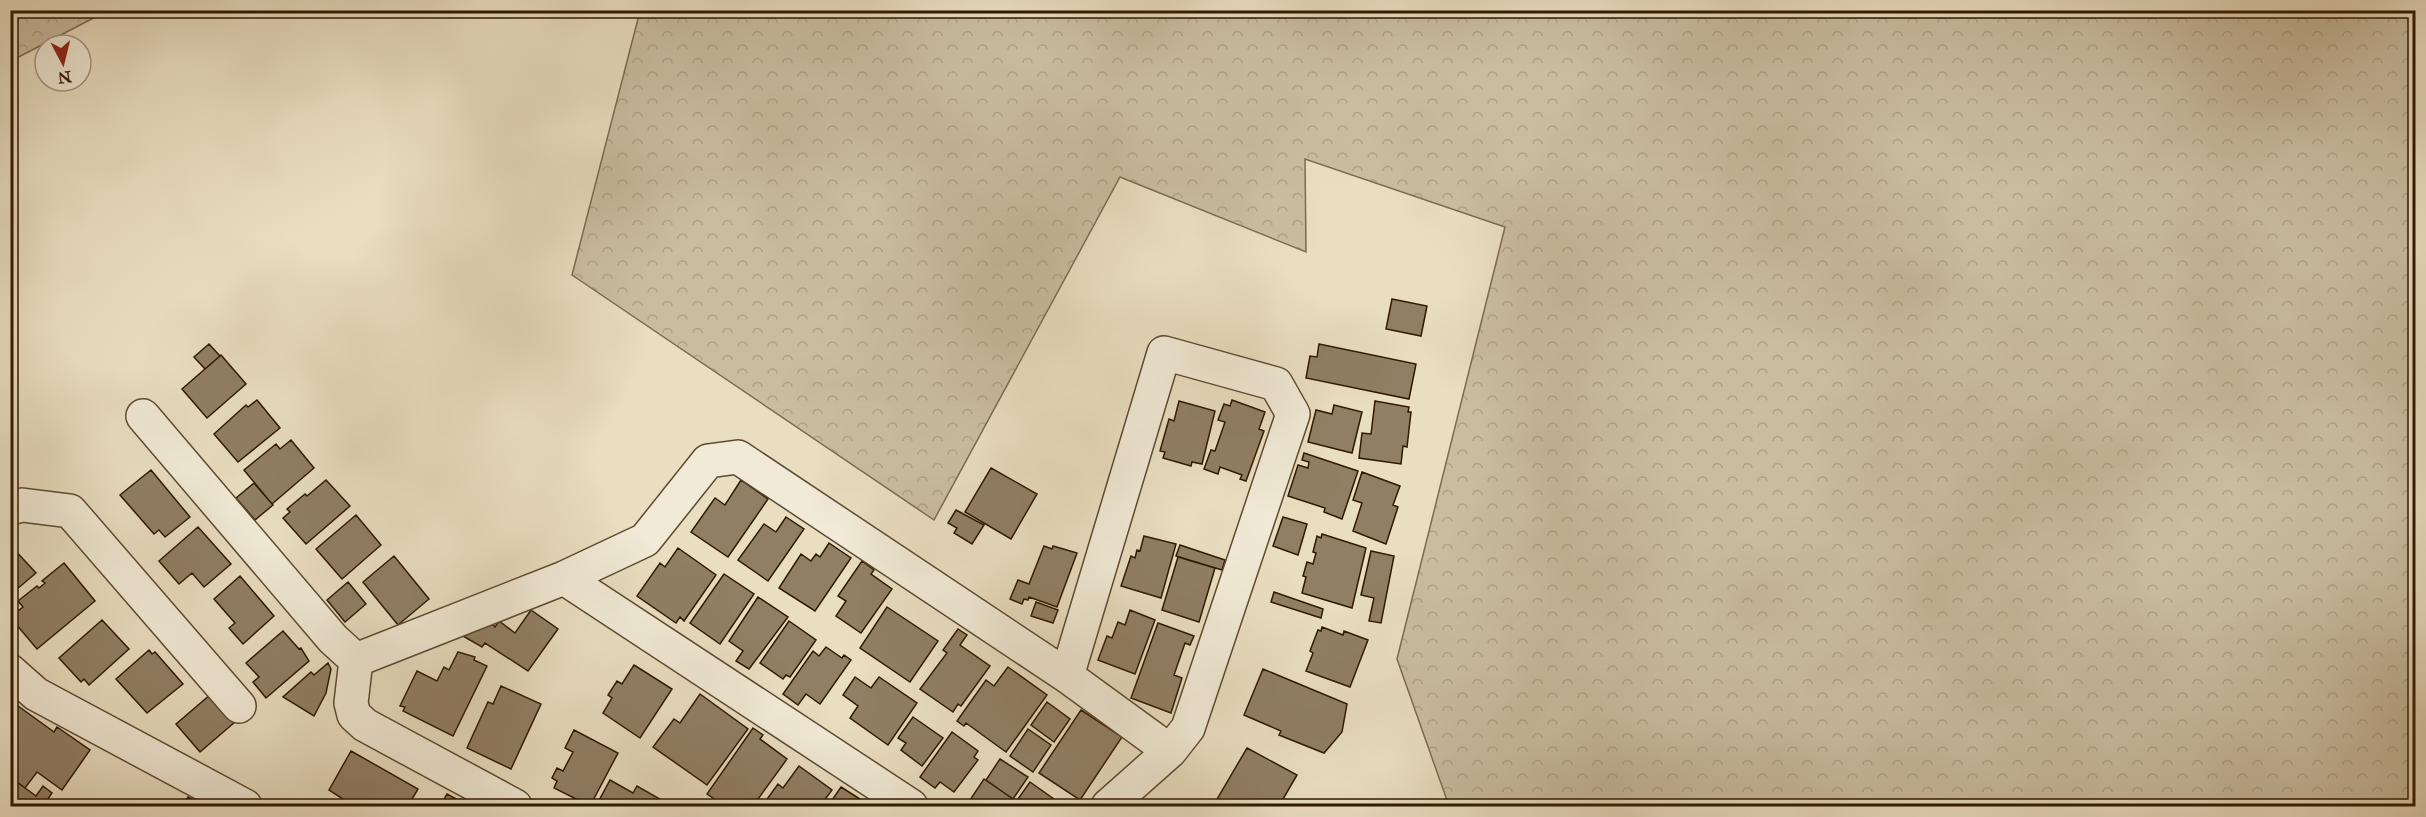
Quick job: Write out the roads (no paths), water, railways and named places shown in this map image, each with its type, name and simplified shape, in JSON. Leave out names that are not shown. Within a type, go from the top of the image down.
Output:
[{"type":"street","points":[[1067,676],[1164,353],[1275,384],[1293,414],[1188,728],[1170,751],[1108,807]]},
{"type":"street","points":[[143,416],[333,639],[356,660]]},
{"type":"street","points":[[356,660],[564,578],[645,540],[708,460],[738,457],[1067,676],[1170,751]]},
{"type":"street","points":[[10,508],[22,505],[70,512],[239,706]]},
{"type":"street","points":[[564,578],[911,807]]},
{"type":"street","points":[[356,660],[351,704],[354,715],[365,724],[515,807]]},
{"type":"street","points":[[12,676],[36,694],[245,807]]}]
